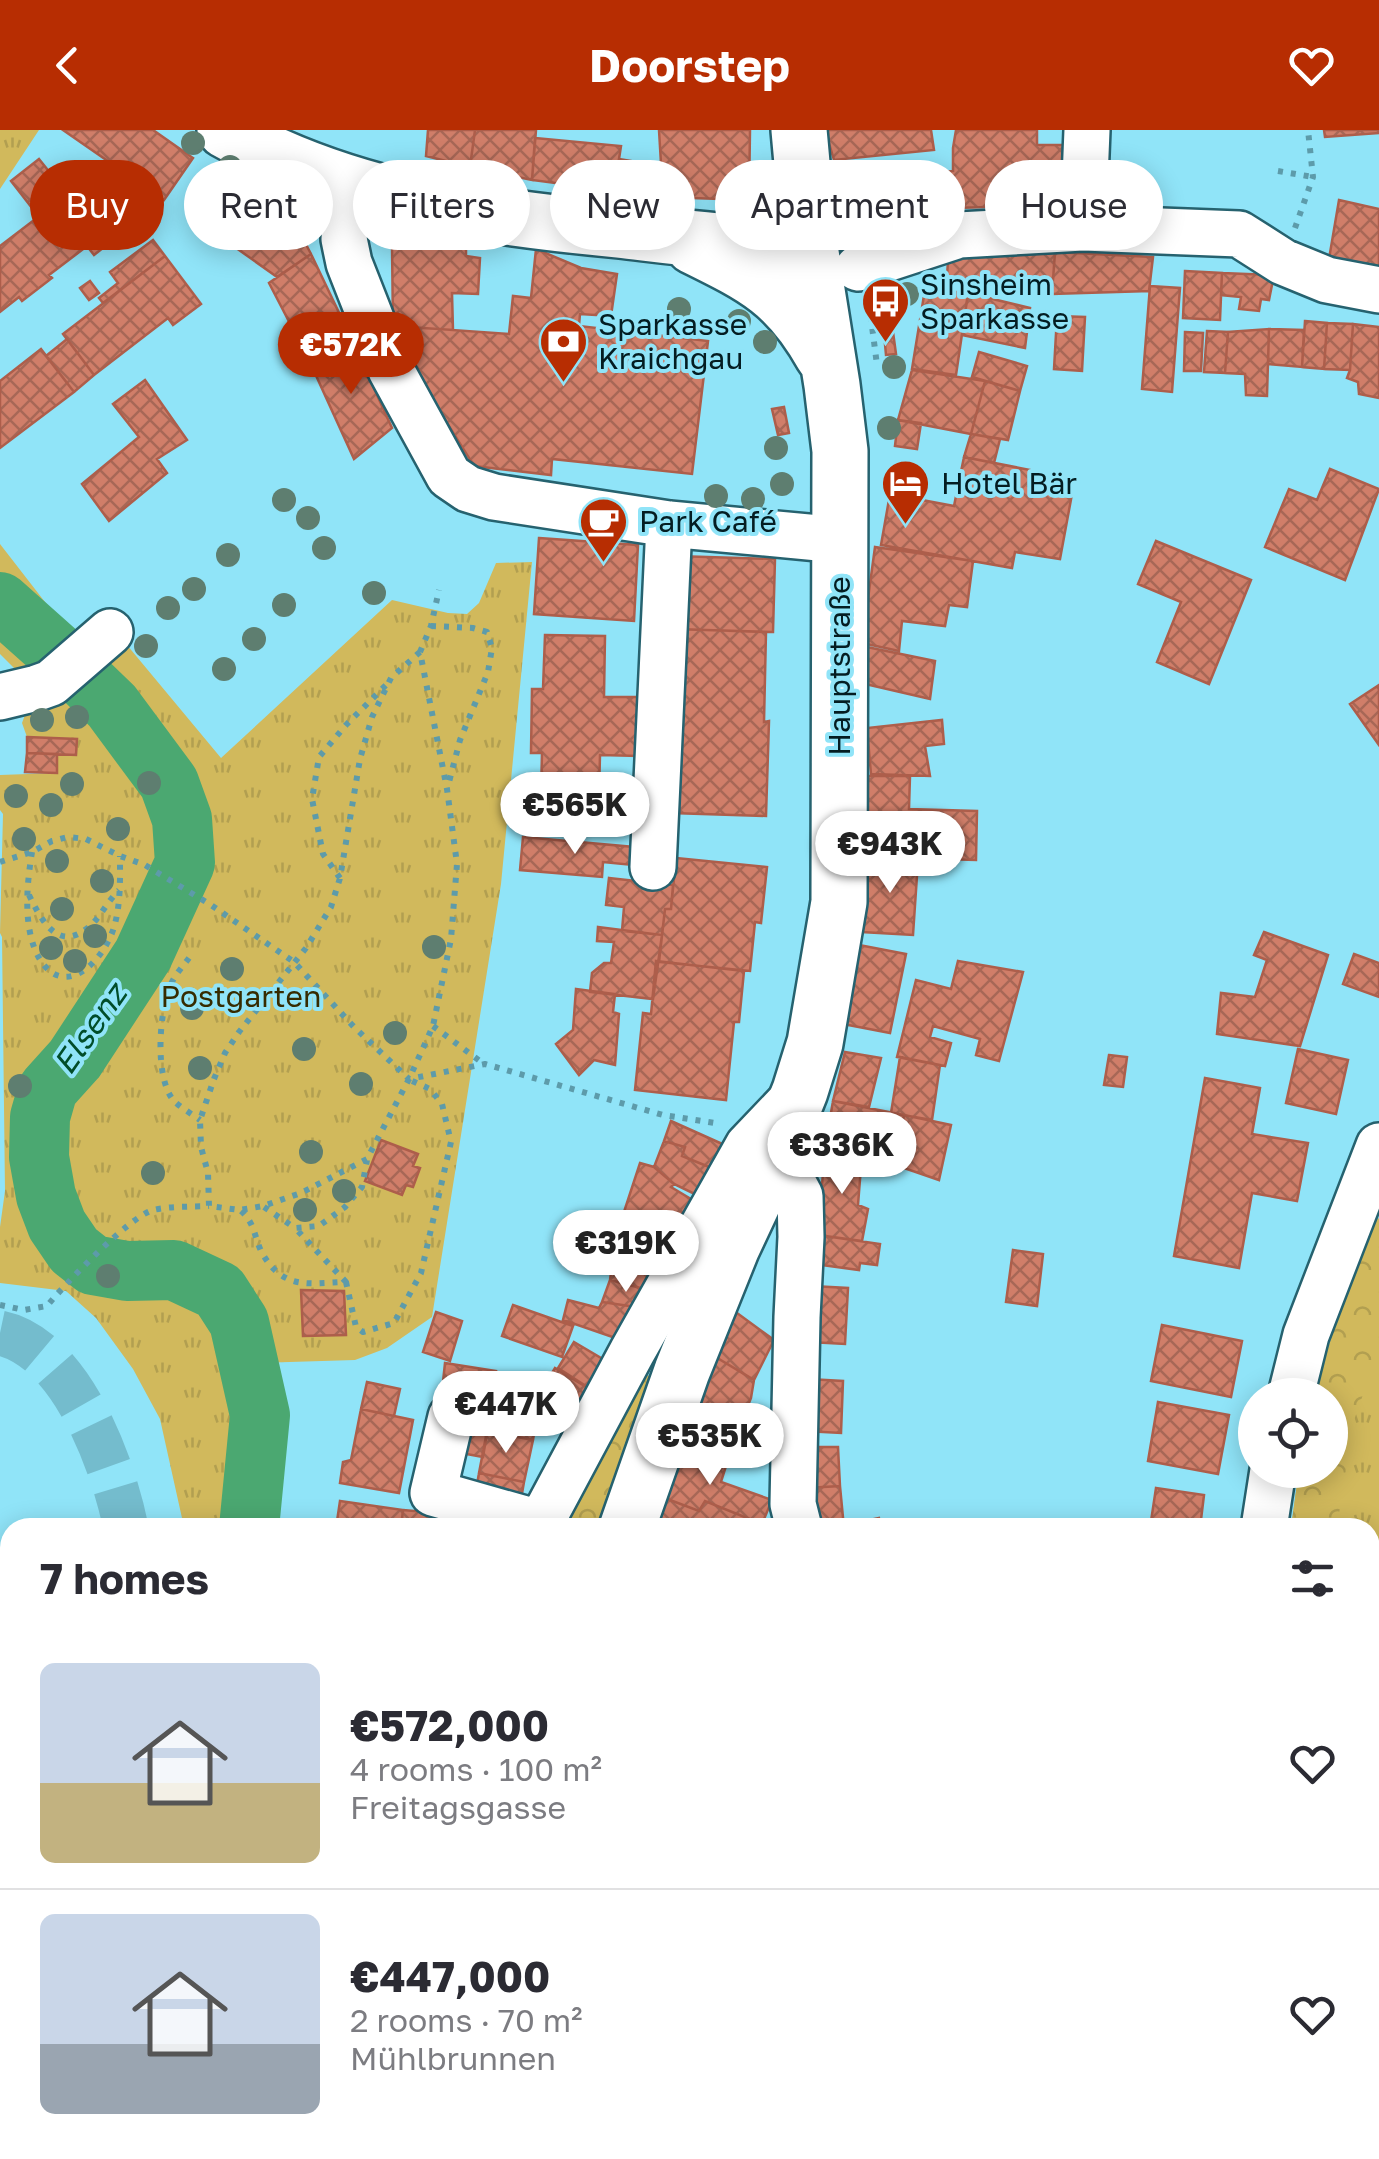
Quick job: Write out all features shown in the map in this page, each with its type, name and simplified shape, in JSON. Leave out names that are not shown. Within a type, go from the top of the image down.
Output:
[{"type":"main road","points":[[225,130],[273,156],[350,185],[420,202],[550,222]]},
{"type":"main road","name":"Hauptstraße","points":[[798,130],[801,160]]},
{"type":"main road","points":[[695,247],[779,296],[797,315],[828,365]]},
{"type":"main road","name":"Hauptstraße","points":[[631,1518],[706,1307],[754,1147],[800,1092],[815,1043],[839,902],[840,452],[811,250]]},
{"type":"street","points":[[1085,160],[1087,130]]},
{"type":"street","points":[[350,185],[344,239],[349,262],[391,370],[449,476],[468,489],[494,497],[669,524],[840,540]]},
{"type":"street","points":[[1163,231],[1239,234],[1283,262],[1327,280],[1379,290]]},
{"type":"street","points":[[858,268],[959,236],[985,234]]},
{"type":"street","points":[[654,867],[669,524]]},
{"type":"street","points":[[0,697],[52,682],[110,632]]},
{"type":"street","points":[[542,1518],[748,1146],[800,1092]]},
{"type":"street","points":[[754,1147],[791,1179],[800,1196],[793,1504],[796,1518]]},
{"type":"street","points":[[1295,1378],[1306,1335],[1378,1153]]},
{"type":"street","points":[[451,1417],[433,1493],[515,1518]]},
{"type":"street","points":[[1266,1518],[1270,1488]]},
{"type":"path","points":[[1283,262],[1313,177],[1308,130]]},
{"type":"path","points":[[1278,171],[1313,177]]},
{"type":"path","points":[[340,878],[323,854],[312,799],[320,757],[346,725],[420,652],[439,590]]},
{"type":"path","points":[[431,626],[487,632],[492,648],[488,672],[460,740],[447,789]]},
{"type":"path","points":[[295,1228],[319,1226],[344,1207],[362,1186],[367,1160],[433,1026],[451,939],[458,864],[420,652]]},
{"type":"path","points":[[209,1206],[200,1120],[226,1053],[306,948],[331,907],[340,878],[360,760],[372,718],[390,680]]},
{"type":"path","points":[[0,862],[68,837],[86,839],[145,865],[212,905],[294,962],[354,1027],[409,1079],[430,1088],[442,1104],[451,1142],[421,1273],[394,1323],[363,1332],[356,1328],[346,1282],[309,1240],[263,1206]]},
{"type":"path","points":[[32,852],[29,924],[36,951],[53,973],[70,978],[82,973],[100,956],[113,930],[120,889],[120,856]]},
{"type":"path","points":[[28,892],[46,929],[60,937],[88,928],[120,889]]},
{"type":"path","points":[[189,958],[172,982],[164,1010],[161,1052],[164,1078],[173,1100],[200,1120]]},
{"type":"path","points":[[433,1026],[485,1064],[663,1115],[754,1147]]},
{"type":"path","points":[[409,1079],[485,1064]]},
{"type":"path","points":[[0,1305],[24,1310],[47,1306],[119,1234],[151,1210],[209,1206],[240,1210],[263,1206],[301,1193],[367,1160]]},
{"type":"path","points":[[240,1210],[251,1220],[262,1253],[284,1278],[296,1284],[346,1282]]},
{"type":"green space","points":[[0,130],[39,130],[0,189]]},
{"type":"green space","points":[[0,544],[76,642],[41,671],[16,670],[0,654]]},
{"type":"green space","name":"Postgarten","points":[[532,562],[501,884],[432,1317],[387,1348],[355,1360],[257,1363],[276,1435],[253,1518],[182,1518],[160,1419],[133,1369],[96,1318],[66,1291],[0,1283],[0,1227],[5,1191],[0,775],[56,773],[57,754],[76,755],[76,739],[27,737],[22,723],[29,704],[69,693],[127,645],[221,758],[392,600],[467,614],[479,603],[496,563]]},
{"type":"green space","points":[[1379,1218],[1379,1518],[1292,1518],[1297,1488],[1348,1488],[1348,1378],[1335,1378]]},
{"type":"green space","points":[[1379,1218],[1379,1349],[1353,1423],[1348,1456],[1348,1378],[1319,1378],[1360,1241]]},
{"type":"green space","points":[[652,1374],[602,1518],[561,1518],[628,1384]]},
{"type":"green space","points":[[1297,1488],[1343,1488],[1338,1518],[1292,1518]]},
{"type":"building","points":[[63,130],[153,130],[193,158],[184,160],[184,171],[164,200],[164,160],[106,160]]},
{"type":"building","points":[[428,130],[475,130],[471,160],[426,156]]},
{"type":"building","points":[[475,130],[536,130],[532,180],[530,160],[471,160]]},
{"type":"building","points":[[659,130],[750,130],[750,160],[715,160],[715,199],[695,198],[695,160],[661,160]]},
{"type":"building","points":[[825,130],[931,130],[934,150],[834,160]]},
{"type":"building","points":[[956,130],[1037,130],[1037,145],[1064,145],[1064,160],[985,160],[985,207],[965,208],[965,160],[953,160]]},
{"type":"building","points":[[1324,130],[1379,130],[1379,133],[1325,137]]},
{"type":"building","points":[[535,138],[621,146],[619,159],[625,160],[550,160],[550,182],[532,180]]},
{"type":"building","points":[[30,166],[30,205],[11,181]]},
{"type":"building","points":[[1339,200],[1379,209],[1379,270],[1329,259]]},
{"type":"building","points":[[30,223],[30,250],[82,250],[22,301],[19,297],[0,312],[0,246]]},
{"type":"building","points":[[982,242],[985,250],[1055,252],[1052,294],[1024,293],[947,276],[949,250],[965,250],[965,245]]},
{"type":"building","name":"Sparkasse Kraichgau","points":[[536,249],[581,268],[617,274],[611,316],[580,314],[579,326],[708,341],[692,474],[552,459],[551,475],[474,466],[408,361],[410,327],[509,334],[513,296],[531,298]]},
{"type":"building","points":[[140,250],[160,250],[165,256],[103,303],[99,298],[118,283],[110,272]]},
{"type":"building","points":[[239,250],[309,250],[311,254],[277,277]]},
{"type":"building","points":[[392,250],[466,250],[466,256],[480,258],[478,294],[452,293],[453,330],[393,326]]},
{"type":"building","points":[[1055,252],[1153,257],[1149,291],[1052,294]]},
{"type":"building","points":[[311,254],[352,340],[309,360],[269,283]]},
{"type":"building","points":[[165,256],[201,304],[173,325],[168,318],[94,375],[63,334]]},
{"type":"building","points":[[1185,271],[1222,273],[1220,320],[1183,318]]},
{"type":"building","points":[[1222,273],[1274,275],[1269,300],[1261,299],[1259,311],[1239,309],[1241,297],[1221,295]]},
{"type":"building","points":[[90,281],[99,293],[89,300],[80,288]]},
{"type":"building","points":[[1150,286],[1180,288],[1172,392],[1142,389]]},
{"type":"building","points":[[925,289],[968,293],[956,375],[912,369]]},
{"type":"building","points":[[968,293],[1030,308],[1025,348],[962,335]]},
{"type":"building","points":[[1057,316],[1085,317],[1082,371],[1054,369]]},
{"type":"building","points":[[1305,321],[1327,323],[1324,369],[1302,367]]},
{"type":"building","points":[[1327,323],[1353,324],[1350,370],[1324,369]]},
{"type":"building","points":[[1353,324],[1379,327],[1379,398],[1359,394],[1358,382],[1347,378]]},
{"type":"building","points":[[1269,329],[1267,396],[1246,395],[1245,374],[1225,373],[1228,332]]},
{"type":"building","points":[[1269,329],[1304,330],[1302,367],[1268,364]]},
{"type":"building","points":[[1207,331],[1228,332],[1225,373],[1204,372]]},
{"type":"building","points":[[893,332],[896,354],[886,355],[884,333]]},
{"type":"building","points":[[1185,332],[1203,333],[1201,371],[1184,371]]},
{"type":"building","points":[[67,339],[94,375],[74,392],[46,356]]},
{"type":"building","points":[[352,340],[392,428],[354,459],[309,360]]},
{"type":"building","points":[[41,349],[74,392],[0,448],[0,381]]},
{"type":"building","points":[[979,352],[1027,366],[1020,391],[972,377]]},
{"type":"building","points":[[912,370],[985,381],[971,434],[898,420]]},
{"type":"building","points":[[145,380],[187,440],[157,459],[167,473],[109,521],[82,484],[139,437],[113,404]]},
{"type":"building","points":[[985,381],[1020,391],[1008,440],[971,434]]},
{"type":"building","points":[[784,407],[789,433],[778,435],[772,409]]},
{"type":"building","points":[[898,420],[921,423],[917,449],[895,446]]},
{"type":"building","points":[[971,434],[1000,439],[994,463],[964,457]]},
{"type":"building","points":[[964,457],[1030,470],[1028,486],[1072,494],[1060,559],[1015,552],[1012,568],[881,545],[890,494],[954,506]]},
{"type":"building","points":[[1330,469],[1379,489],[1345,580],[1265,547],[1289,489],[1317,500]]},
{"type":"building","points":[[539,538],[638,545],[634,621],[534,614]]},
{"type":"building","points":[[1156,541],[1251,580],[1209,684],[1157,662],[1181,602],[1138,584]]},
{"type":"building","points":[[875,547],[973,561],[967,607],[949,605],[945,626],[902,621],[899,651],[862,643]]},
{"type":"building","points":[[675,556],[775,559],[773,632],[673,629]]},
{"type":"building","points":[[677,629],[766,632],[766,816],[672,813]]},
{"type":"building","points":[[545,635],[605,636],[604,697],[640,697],[639,756],[600,755],[599,794],[541,793],[542,753],[531,753],[532,689],[543,689]]},
{"type":"building","points":[[862,646],[935,661],[930,699],[861,683]]},
{"type":"building","points":[[1379,685],[1379,745],[1350,704]]},
{"type":"building","points":[[942,720],[944,744],[925,746],[930,776],[871,774],[867,728]]},
{"type":"building","points":[[27,737],[77,739],[76,755],[27,753]]},
{"type":"building","points":[[27,753],[57,754],[57,773],[25,772]]},
{"type":"building","points":[[868,776],[910,776],[909,809],[977,811],[976,860],[867,857]]},
{"type":"building","points":[[523,837],[645,848],[643,866],[603,862],[602,877],[520,870]]},
{"type":"building","points":[[867,857],[918,861],[913,935],[862,932]]},
{"type":"building","points":[[676,858],[767,867],[761,923],[755,922],[750,971],[659,962],[665,909],[671,909]]},
{"type":"building","points":[[609,878],[673,885],[671,909],[665,909],[662,935],[622,931],[624,907],[606,905]]},
{"type":"building","points":[[598,927],[662,935],[653,999],[590,992],[592,973],[604,963],[611,963],[614,942],[597,941]]},
{"type":"building","points":[[1264,932],[1328,955],[1300,1046],[1217,1034],[1221,993],[1255,997],[1267,960],[1254,955]]},
{"type":"building","points":[[859,945],[906,954],[890,1033],[843,1024]]},
{"type":"building","points":[[1354,954],[1379,963],[1379,997],[1343,984]]},
{"type":"building","points":[[656,961],[744,971],[726,1100],[635,1090],[643,1013],[651,1014]]},
{"type":"building","points":[[958,961],[1023,972],[999,1061],[976,1055],[980,1039],[933,1026],[930,1037],[951,1043],[945,1066],[897,1057],[916,980],[951,989]]},
{"type":"building","points":[[576,989],[615,994],[613,1012],[619,1014],[615,1065],[594,1060],[579,1075],[556,1044],[573,1030]]},
{"type":"building","points":[[1298,1049],[1348,1060],[1336,1114],[1286,1103]]},
{"type":"building","points":[[845,1052],[881,1058],[869,1107],[833,1101]]},
{"type":"building","points":[[1109,1055],[1127,1057],[1123,1087],[1104,1085]]},
{"type":"building","points":[[900,1057],[940,1065],[932,1120],[891,1113]]},
{"type":"building","points":[[1205,1078],[1260,1088],[1252,1134],[1308,1143],[1297,1201],[1252,1193],[1239,1268],[1174,1256]]},
{"type":"building","points":[[833,1101],[904,1115],[900,1139],[877,1135],[875,1156],[825,1148]]},
{"type":"building","points":[[904,1115],[951,1125],[939,1180],[895,1165]]},
{"type":"building","points":[[671,1121],[729,1147],[719,1171],[682,1156],[685,1147],[664,1141]]},
{"type":"building","points":[[381,1140],[418,1154],[413,1166],[420,1168],[413,1187],[406,1185],[402,1195],[365,1181]]},
{"type":"building","points":[[664,1141],[685,1147],[682,1156],[719,1171],[705,1199],[674,1184],[654,1167]]},
{"type":"building","points":[[825,1148],[862,1154],[858,1205],[868,1209],[862,1241],[818,1235]]},
{"type":"building","points":[[640,1163],[654,1167],[674,1184],[671,1187],[701,1205],[670,1242],[621,1221]]},
{"type":"building","points":[[617,1225],[672,1246],[652,1291],[610,1280]]},
{"type":"building","points":[[818,1235],[880,1244],[877,1265],[860,1263],[859,1270],[814,1264]]},
{"type":"building","points":[[1013,1250],[1043,1254],[1037,1306],[1006,1302]]},
{"type":"building","points":[[610,1280],[652,1291],[643,1308],[602,1302]]},
{"type":"building","points":[[812,1286],[848,1288],[845,1344],[810,1342]]},
{"type":"building","points":[[301,1290],[344,1291],[346,1335],[303,1336]]},
{"type":"building","points":[[568,1300],[599,1308],[602,1302],[643,1308],[624,1341],[563,1320]]},
{"type":"building","points":[[513,1305],[573,1326],[562,1357],[502,1336]]},
{"type":"building","points":[[436,1312],[462,1321],[450,1361],[423,1352]]},
{"type":"building","points":[[737,1313],[774,1340],[754,1380],[714,1356]]},
{"type":"building","points":[[1162,1325],[1242,1341],[1231,1397],[1151,1381]]},
{"type":"building","points":[[574,1342],[606,1361],[589,1388],[558,1368]]},
{"type":"building","points":[[714,1356],[754,1380],[738,1430],[692,1410]]},
{"type":"building","points":[[445,1363],[496,1371],[493,1389],[443,1382]]},
{"type":"building","points":[[555,1368],[591,1390],[572,1420],[537,1398]]},
{"type":"building","points":[[808,1379],[843,1381],[841,1433],[805,1431]]},
{"type":"building","points":[[367,1382],[400,1389],[394,1416],[361,1409]]},
{"type":"building","points":[[471,1396],[538,1409],[533,1440],[466,1423]]},
{"type":"building","points":[[1158,1402],[1229,1415],[1218,1474],[1148,1461]]},
{"type":"building","points":[[361,1409],[413,1420],[399,1493],[340,1483],[343,1462],[351,1460]]},
{"type":"building","points":[[692,1410],[738,1430],[742,1422],[756,1427],[747,1453],[736,1448],[726,1466],[679,1448]]},
{"type":"building","points":[[466,1423],[488,1427],[483,1457],[461,1453]]},
{"type":"building","points":[[487,1431],[533,1440],[524,1482],[479,1473]]},
{"type":"building","points":[[805,1447],[838,1447],[840,1486],[806,1488]]},
{"type":"building","points":[[679,1448],[726,1466],[721,1482],[772,1500],[764,1518],[747,1518],[705,1501],[699,1511],[662,1497]]},
{"type":"building","points":[[479,1473],[524,1482],[520,1505],[475,1496]]},
{"type":"building","points":[[840,1486],[843,1518],[809,1518],[806,1488]]},
{"type":"building","points":[[1156,1488],[1204,1495],[1201,1518],[1152,1518]]},
{"type":"building","points":[[662,1497],[699,1511],[705,1501],[747,1518],[655,1518]]},
{"type":"building","points":[[340,1501],[403,1510],[402,1518],[337,1518]]},
{"type":"building","points":[[403,1510],[449,1514],[448,1518],[402,1518]]},
{"type":"waterway","name":"Elsenz","points":[[0,602],[112,706],[169,783],[182,819],[185,863],[143,955],[75,1059],[48,1089],[40,1117],[39,1157],[46,1196],[57,1225],[74,1250],[93,1265],[127,1271],[174,1270],[219,1291],[239,1322],[260,1415],[250,1518]]},
{"type":"tunnel","points":[[0,1333],[25,1343],[68,1384],[99,1442],[124,1518]]},
{"type":"place","name":"Sinsheim Sparkasse","points":[[885,344]]},
{"type":"place","name":"Sparkasse Kraichgau","points":[[563,384]]},
{"type":"place","name":"Hotel Bär","points":[[906,526]]},
{"type":"place","name":"Park Café","points":[[604,564]]}]
